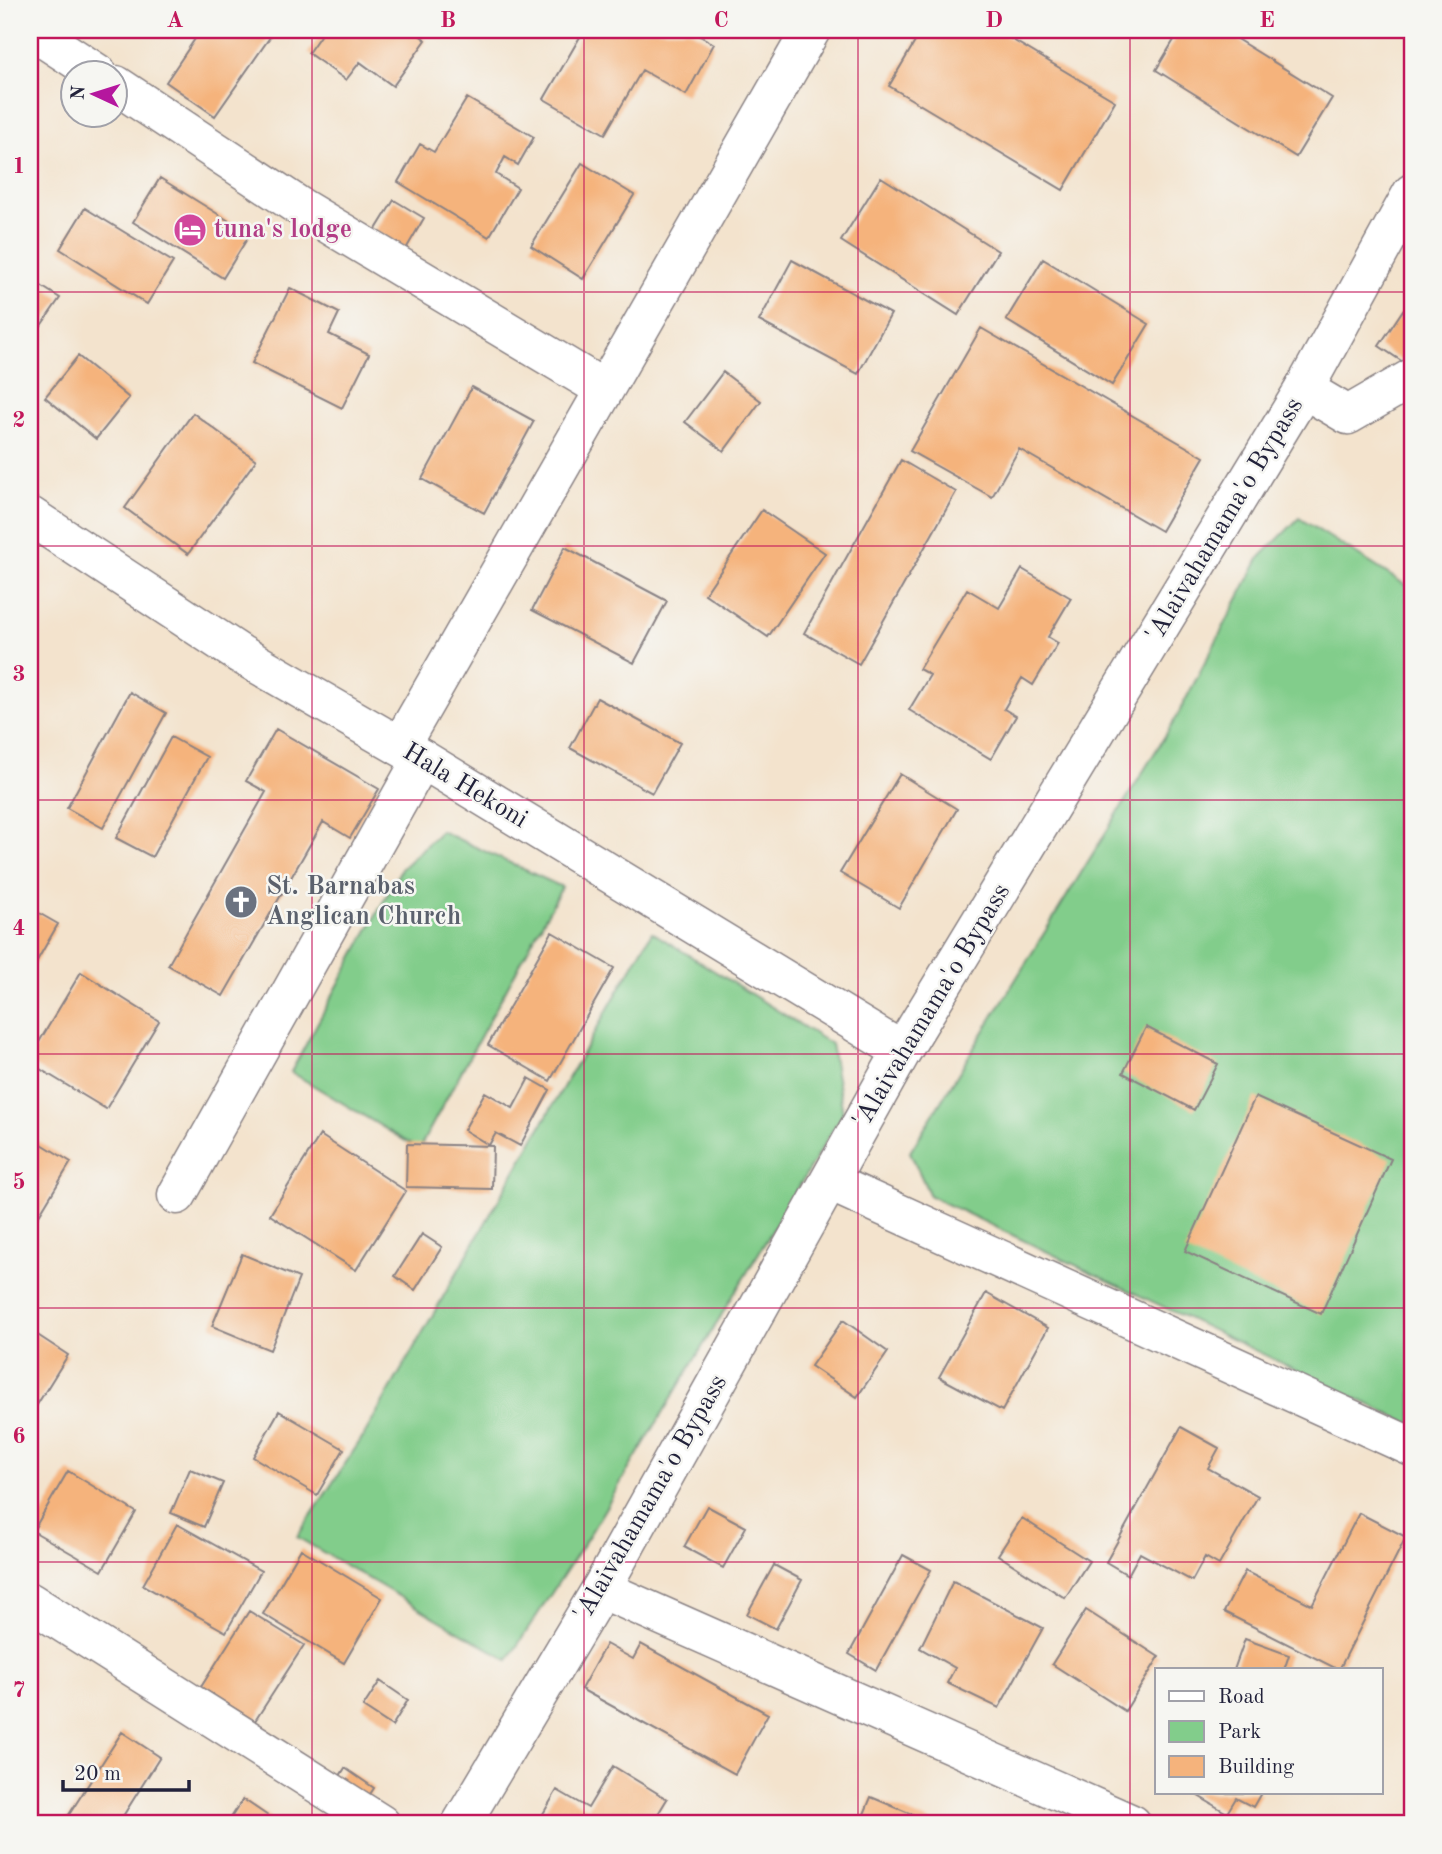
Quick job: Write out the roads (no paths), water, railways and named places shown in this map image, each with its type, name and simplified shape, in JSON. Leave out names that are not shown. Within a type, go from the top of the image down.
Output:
[{"type":"street","points":[[31,30],[76,60]]},
{"type":"street","points":[[177,1195],[604,389],[811,30]]},
{"type":"street","points":[[130,94],[300,207],[604,389]]},
{"type":"street","name":"'Alaivahamama'o Bypass","points":[[461,1824],[601,1589],[902,1051],[1304,389],[1412,193]]},
{"type":"street","points":[[1304,389],[1348,415],[1412,378]]},
{"type":"street","name":"Hala Hekoni","points":[[30,516],[240,654],[411,753],[902,1051]]},
{"type":"street","points":[[830,1182],[1412,1447]]},
{"type":"street","points":[[601,1589],[1116,1821]]},
{"type":"street","points":[[30,1602],[381,1824]]},
{"type":"place","name":"tuna's lodge","points":[[190,230]]},
{"type":"place","name":"St. Barnabas Anglican Church","points":[[241,902]]}]
